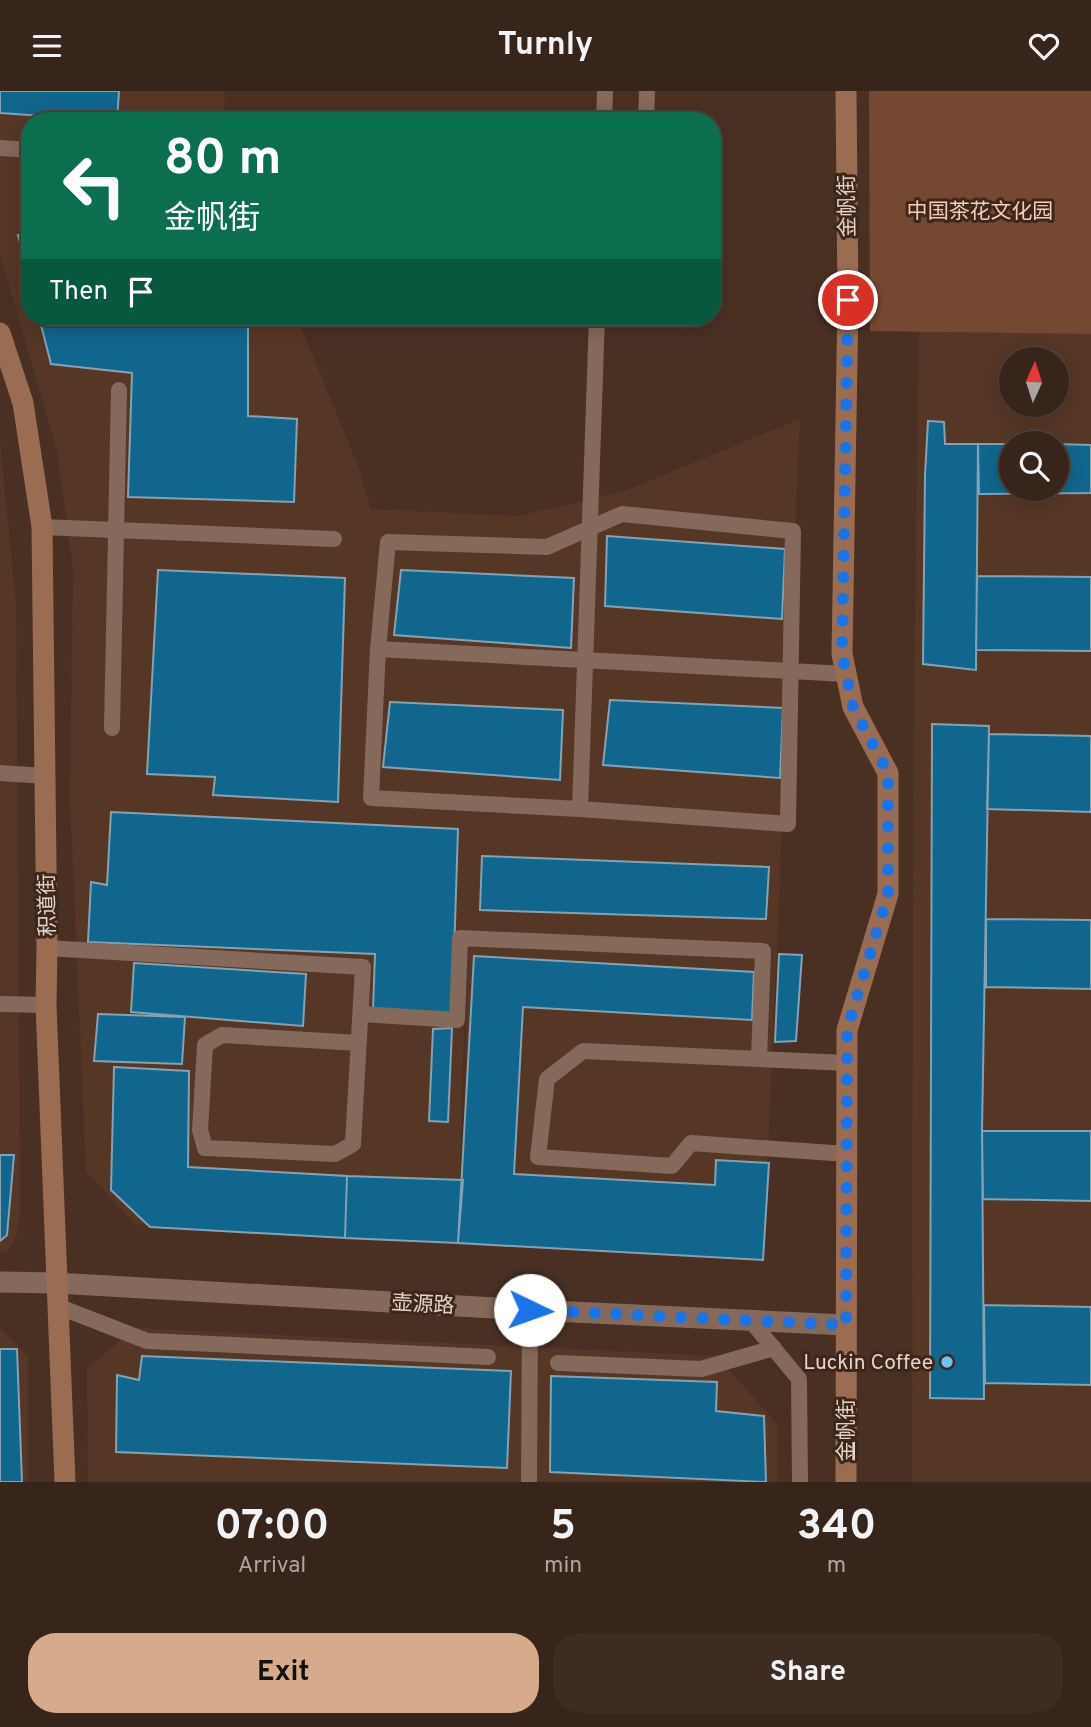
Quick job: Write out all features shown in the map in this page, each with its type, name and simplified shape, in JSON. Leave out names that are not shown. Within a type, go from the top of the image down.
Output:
[{"type":"street","name":"金帆街","points":[[846,91],[848,300],[842,654],[853,707],[888,773],[888,894],[847,1030],[846,1482]]},
{"type":"street","name":"积道街","points":[[0,333],[23,403],[42,527],[46,1005],[65,1482]]},
{"type":"street","name":"壶源路","points":[[0,1282],[846,1325]]},
{"type":"lane","points":[[604,112],[605,91]]},
{"type":"lane","points":[[646,112],[647,91]]},
{"type":"lane","points":[[0,148],[21,149]]},
{"type":"lane","points":[[580,809],[597,326]]},
{"type":"lane","points":[[112,728],[118,390]]},
{"type":"lane","points":[[622,514],[793,531],[788,824],[372,798],[378,649],[388,542],[547,547],[622,514]]},
{"type":"lane","points":[[42,527],[334,539]]},
{"type":"lane","points":[[378,649],[846,674]]},
{"type":"lane","points":[[0,773],[45,776]]},
{"type":"lane","points":[[360,1014],[457,1020],[460,938],[763,951],[758,1059]]},
{"type":"lane","points":[[47,948],[363,967],[360,1014],[359,1043],[353,1144],[335,1154],[205,1148],[201,1130],[205,1045],[222,1035],[359,1043]]},
{"type":"lane","points":[[0,1004],[46,1005]]},
{"type":"lane","points":[[847,1063],[583,1051],[547,1079],[538,1157],[672,1166],[691,1143],[847,1154]]},
{"type":"lane","points":[[57,1306],[147,1341],[488,1357]]},
{"type":"lane","points":[[529,1482],[530,1310]]},
{"type":"lane","points":[[751,1321],[799,1379],[800,1482]]},
{"type":"lane","points":[[558,1363],[701,1370],[774,1348]]},
{"type":"shaded area","points":[[0,91],[224,91],[225,112],[21,112],[21,326],[301,326],[360,471],[370,509],[518,516],[622,492],[800,419],[763,1260],[135,1224],[86,1171],[70,800],[73,569],[57,451],[0,254]],"holes":[[[467,958],[463,1180],[459,1219],[466,959]]]},
{"type":"shaded area","points":[[919,331],[1091,334],[1091,1482],[912,1482],[913,775]]},
{"type":"shaded area","points":[[0,443],[16,603],[20,1215],[15,1240],[6,1253],[0,1254]]},
{"type":"shaded area","points":[[134,1328],[717,1356],[777,1424],[777,1482],[88,1482],[87,1369]]},
{"type":"shaded area","points":[[0,1329],[28,1356],[28,1482],[0,1482]]},
{"type":"green space","name":"中国茶花文化园","points":[[869,91],[1091,91],[1091,334],[870,331]]},
{"type":"building","points":[[0,91],[119,91],[118,112],[0,113]]},
{"type":"building","points":[[41,326],[248,326],[248,416],[297,419],[294,502],[128,497],[132,373],[51,364]]},
{"type":"building","points":[[928,421],[944,422],[945,444],[978,444],[976,670],[923,664]]},
{"type":"building","points":[[978,444],[999,444],[999,494],[979,494]]},
{"type":"building","points":[[1069,444],[1091,445],[1091,493],[1069,493]]},
{"type":"building","points":[[607,536],[785,549],[782,619],[605,606]]},
{"type":"building","points":[[158,570],[345,578],[338,802],[213,795],[215,777],[147,774]]},
{"type":"building","points":[[401,570],[574,578],[571,648],[394,635]]},
{"type":"building","points":[[977,576],[1091,577],[1091,651],[976,650]]},
{"type":"building","points":[[610,700],[783,708],[780,778],[603,765]]},
{"type":"building","points":[[390,702],[563,710],[560,780],[383,767]]},
{"type":"building","points":[[932,724],[989,726],[982,1131],[984,1399],[930,1398]]},
{"type":"building","points":[[989,734],[1091,736],[1091,812],[987,809]]},
{"type":"building","points":[[111,812],[458,829],[452,1017],[373,1010],[375,954],[88,942],[91,882],[107,885]]},
{"type":"building","points":[[482,856],[769,867],[766,919],[480,910]]},
{"type":"building","points":[[986,919],[1091,920],[1091,989],[986,987]]},
{"type":"building","points":[[779,954],[802,955],[796,1041],[775,1042]]},
{"type":"building","points":[[474,956],[754,972],[752,1020],[523,1007],[514,1174],[715,1185],[716,1160],[769,1163],[763,1260],[458,1243]]},
{"type":"building","points":[[134,963],[306,974],[303,1026],[131,1012]]},
{"type":"building","points":[[98,1014],[185,1017],[182,1064],[94,1061]]},
{"type":"building","points":[[452,1028],[448,1122],[429,1121],[433,1029]]},
{"type":"building","points":[[114,1067],[189,1071],[188,1167],[347,1176],[345,1238],[150,1227],[111,1190]]},
{"type":"building","points":[[982,1131],[1091,1131],[1091,1201],[983,1199]]},
{"type":"building","points":[[0,1155],[14,1155],[7,1235],[0,1241]]},
{"type":"building","points":[[347,1176],[463,1180],[458,1243],[345,1238]]},
{"type":"building","points":[[984,1305],[1091,1307],[1091,1385],[985,1383]]},
{"type":"building","points":[[0,1349],[17,1349],[22,1482],[0,1482]]},
{"type":"building","points":[[142,1356],[511,1371],[507,1468],[116,1452],[117,1375],[139,1380]]},
{"type":"building","points":[[551,1376],[717,1382],[716,1411],[764,1416],[766,1482],[550,1472]]},
{"type":"place","name":"Luckin Coffee","points":[[947,1362]]},
{"type":"route","points":[[530,1310],[846,1325],[847,1030],[888,894],[888,773],[853,707],[842,654],[848,300]]}]
